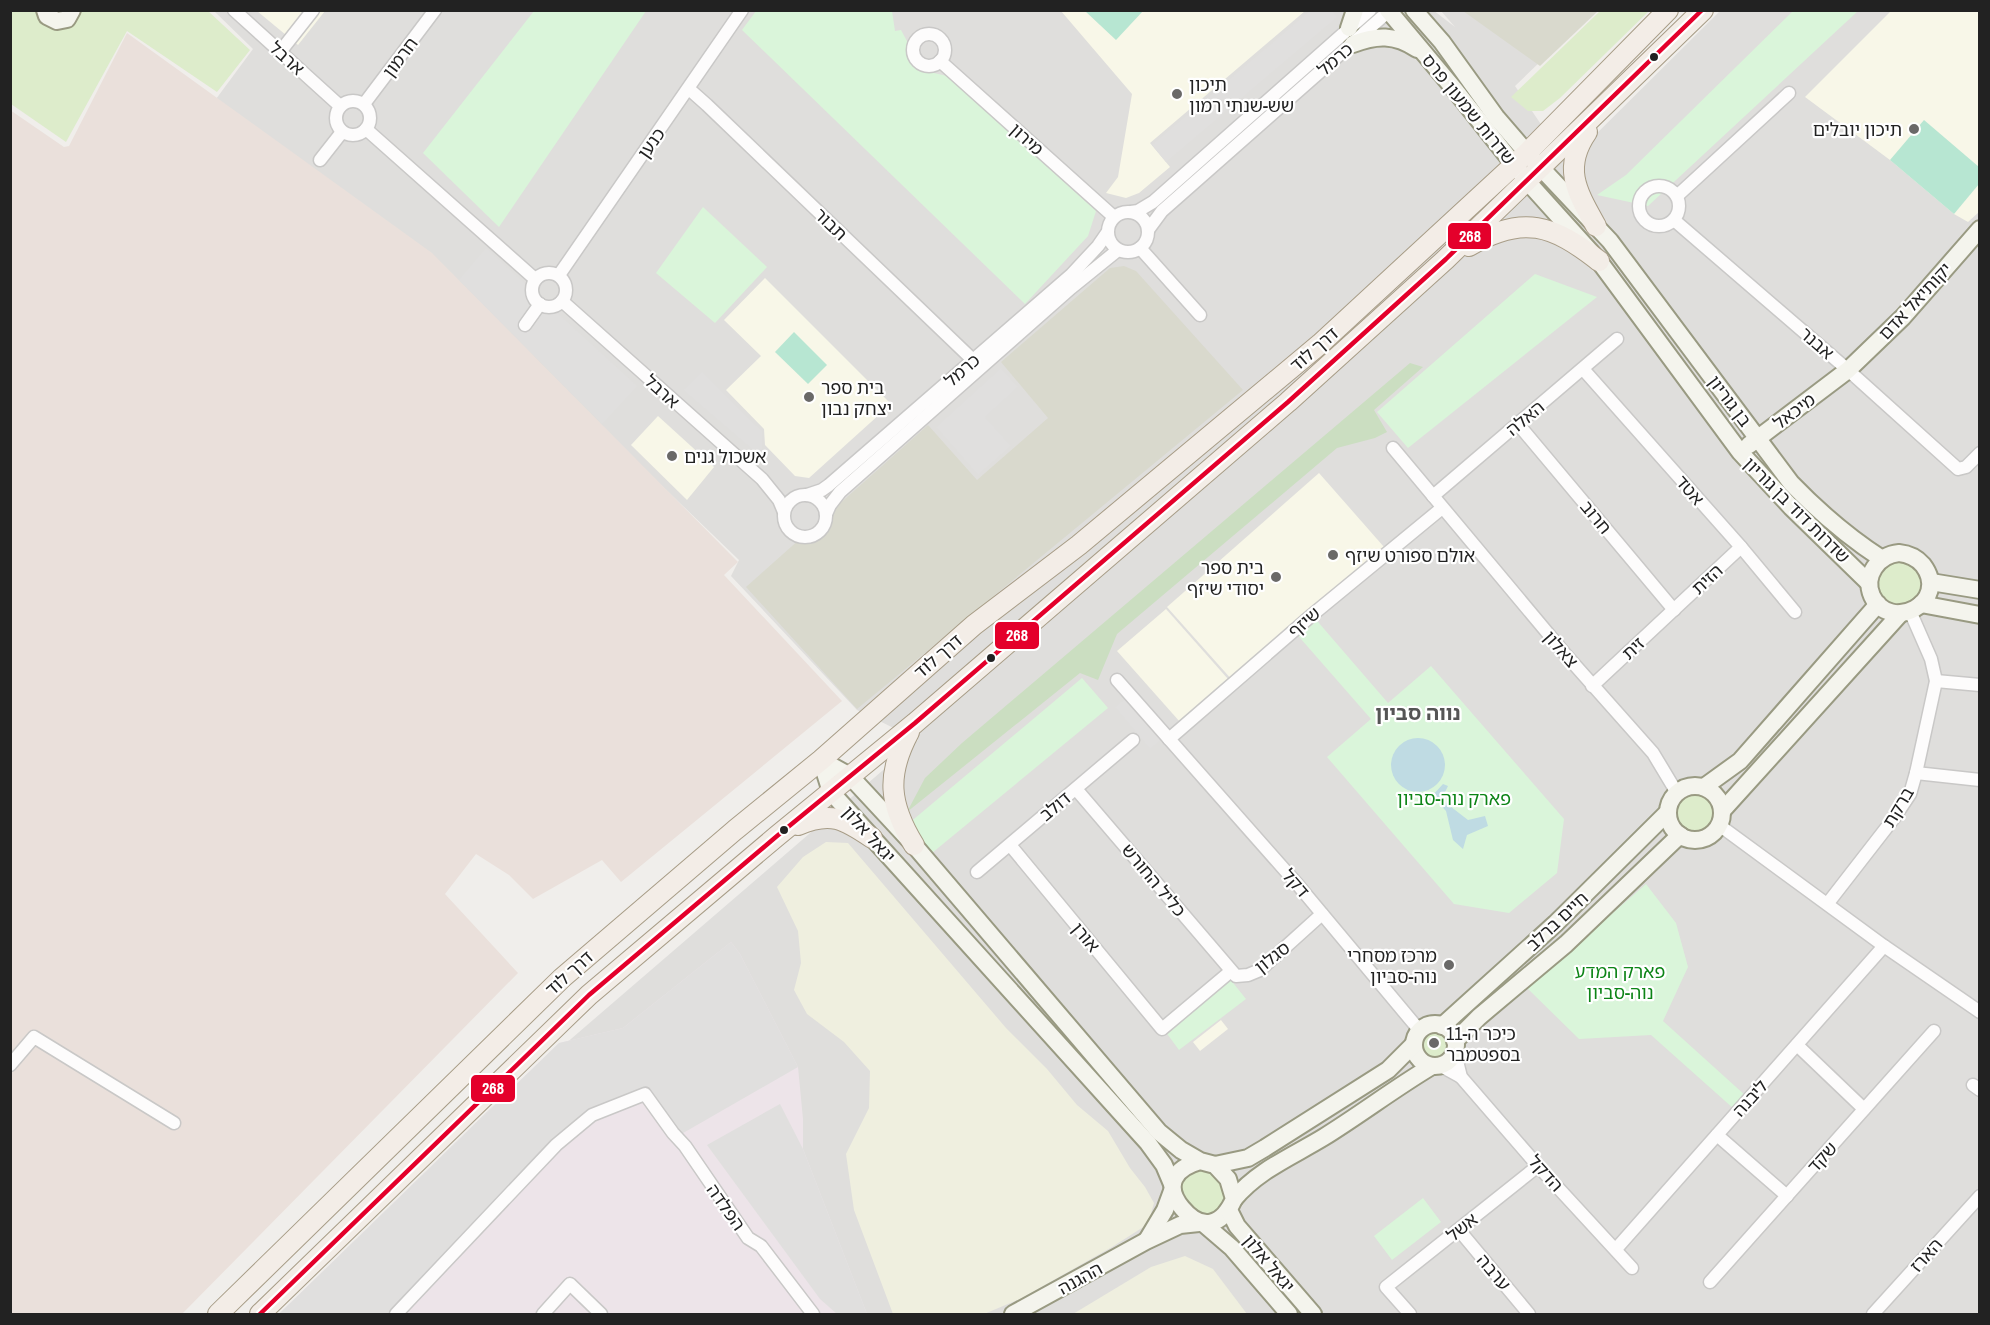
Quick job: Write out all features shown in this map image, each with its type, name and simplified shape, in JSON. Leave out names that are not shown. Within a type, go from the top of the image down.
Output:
[{"type":"main road","name":"דרך לוד","points":[[219,1314],[562,978],[735,830],[821,760],[974,625],[1079,545],[1320,344],[1520,159],[1668,10]]},
{"type":"main road","name":"דרך לוד","points":[[261,1314],[589,995],[915,723],[1288,402],[1446,259],[1703,10]]},
{"type":"main road","points":[[1596,226],[1579,196],[1573,176],[1573,164],[1578,146],[1600,112]]},
{"type":"main road","points":[[1446,259],[1486,237],[1528,226],[1543,228],[1563,236],[1599,261]]},
{"type":"main road","points":[[914,845],[896,813],[893,779],[899,752],[915,723]]},
{"type":"main road","points":[[777,836],[817,817],[829,817],[841,819],[872,838]]},
{"type":"street","points":[[45,10],[47,16],[57,21],[67,18],[72,10]]},
{"type":"street","name":"ארבל","points":[[234,10],[340,106]]},
{"type":"street","points":[[280,52],[313,10]]},
{"type":"street","name":"חרמון","points":[[364,104],[435,10]]},
{"type":"street","name":"כנען","points":[[559,275],[742,10]]},
{"type":"street","points":[[1355,10],[1351,36],[1384,36],[1404,42],[1426,55]]},
{"type":"street","name":"כרמל","points":[[1148,230],[1162,211],[1351,36],[1370,10]]},
{"type":"street","name":"שדרות שמעון פרס","points":[[1414,10],[1442,42],[1496,117],[1520,159]]},
{"type":"street","name":"כרמל","points":[[1131,212],[1138,211],[1153,202],[1351,36],[1389,11]]},
{"type":"street","name":"שדרות שמעון פרס","points":[[1389,11],[1534,175],[1599,261]]},
{"type":"street","name":"מירון","points":[[940,61],[1114,217]]},
{"type":"street","name":"תבור","points":[[689,89],[973,360]]},
{"type":"street","points":[[1677,196],[1789,93]]},
{"type":"street","points":[[351,100],[364,104],[370,116],[366,129],[357,135],[342,132],[336,120],[340,106],[351,100]]},
{"type":"street","points":[[366,129],[535,279]]},
{"type":"street","points":[[320,160],[342,132]]},
{"type":"street","name":"שדרות שמעון פרס","points":[[1534,175],[1596,226]]},
{"type":"street","points":[[1657,185],[1670,188],[1677,196],[1679,208],[1674,220],[1662,226],[1650,224],[1641,215],[1639,202],[1645,190],[1657,185]]},
{"type":"street","points":[[1123,212],[1131,212],[1142,217],[1148,230],[1146,241],[1140,248],[1131,252],[1118,250],[1111,244],[1107,233],[1110,222],[1123,212]]},
{"type":"street","name":"אבנר","points":[[1674,220],[1848,370],[1958,469],[1966,467],[1980,453]]},
{"type":"street","name":"בן גוריון","points":[[1596,226],[1791,483],[1824,517],[1882,559]]},
{"type":"street","name":"יקותיאל אדם","points":[[1848,370],[1903,317],[1980,229]]},
{"type":"street","name":"כרמל","points":[[804,495],[822,490],[829,485],[1081,266],[1107,233]]},
{"type":"street","points":[[1140,248],[1200,315]]},
{"type":"street","name":"כרמל","points":[[826,514],[840,492],[1071,288],[1118,250]]},
{"type":"street","name":"שדרות דוד בן גוריון","points":[[1599,261],[1740,452],[1791,507],[1869,583]]},
{"type":"street","points":[[547,272],[559,275],[567,287],[562,301],[552,307],[540,304],[534,298],[532,291],[535,279],[547,272]]},
{"type":"street","name":"ארבל","points":[[562,301],[762,479],[779,500],[784,512]]},
{"type":"street","points":[[525,325],[540,304]]},
{"type":"street","name":"האלה","points":[[1433,496],[1617,339]]},
{"type":"street","name":"אטד","points":[[1583,369],[1796,612]]},
{"type":"street","name":"מיכאל","points":[[1740,452],[1848,370]]},
{"type":"street","name":"חרוב","points":[[1518,424],[1674,610]]},
{"type":"street","name":"צאלון","points":[[1393,448],[1592,686],[1653,753],[1677,793]]},
{"type":"street","name":"ארבל","points":[[762,479],[788,493],[804,495]]},
{"type":"street","points":[[804,495],[820,501],[826,514],[821,530],[809,537],[801,537],[788,529],[784,519],[784,512],[791,500],[804,495]]},
{"type":"street","name":"שיזף","points":[[1169,739],[1312,615],[1442,508]]},
{"type":"street","name":"הזית","points":[[1674,610],[1741,548]]},
{"type":"street","points":[[1980,615],[1911,610],[1890,611],[1878,604],[1872,595],[1869,583],[1874,568],[1882,559],[1893,554],[1909,555],[1920,562],[1930,575],[1931,582],[1926,598],[1911,610],[1721,818],[1714,832],[1706,838],[1697,840],[1680,836],[1673,829],[1668,812],[1672,798],[1677,793],[1690,786],[1704,787],[1714,794],[1721,818],[1884,946],[1980,1012]]},
{"type":"street","points":[[1931,582],[1980,590]]},
{"type":"street","points":[[1704,787],[1740,760],[1878,604]]},
{"type":"street","name":"זית","points":[[1592,686],[1674,610]]},
{"type":"street","name":"ברקת","points":[[1828,903],[1894,818],[1910,794],[1916,773],[1936,681],[1931,659],[1911,610]]},
{"type":"street","name":"דקל","points":[[1117,680],[1322,914],[1417,1037]]},
{"type":"street","points":[[1936,681],[1980,685]]},
{"type":"street","name":"דולב","points":[[977,872],[1133,740]]},
{"type":"street","name":"יגאל אלון","points":[[821,760],[850,776],[914,845],[1159,1132],[1181,1150],[1208,1163]]},
{"type":"street","name":"יגאל אלון","points":[[821,760],[831,792],[1148,1143],[1164,1165],[1172,1187]]},
{"type":"street","points":[[1916,773],[1980,780]]},
{"type":"street","name":"כליל החורש","points":[[1076,789],[1232,971]]},
{"type":"street","name":"חיים ברלב","points":[[1442,1026],[1557,922],[1668,812]]},
{"type":"street","name":"חיים ברלב","points":[[1455,1047],[1479,1017],[1566,944],[1680,836]]},
{"type":"street","name":"אורן","points":[[1010,845],[1162,1029]]},
{"type":"street","name":"סגלון","points":[[1162,1029],[1232,971],[1236,976],[1248,975],[1260,970],[1322,914]]},
{"type":"street","name":"ליבנה","points":[[1616,1249],[1884,946]]},
{"type":"street","points":[[1433,1025],[1442,1026],[1452,1033],[1455,1047],[1446,1063],[1436,1066],[1245,1185],[1218,1220],[1202,1223],[1186,1212],[1174,1198],[1172,1187],[1181,1169],[1188,1164],[1248,1158],[1388,1070],[1417,1037],[1433,1025]]},
{"type":"street","name":"שקד","points":[[1710,1282],[1934,1031]]},
{"type":"street","points":[[10,1065],[34,1037],[174,1123]]},
{"type":"street","points":[[1417,1037],[1418,1057],[1422,1062],[1436,1066]]},
{"type":"street","points":[[1797,1045],[1864,1109]]},
{"type":"street","name":"הדקל","points":[[1455,1047],[1461,1077]]},
{"type":"street","name":"הדקל","points":[[1436,1066],[1461,1077],[1538,1166],[1632,1268]]},
{"type":"street","name":"הפלדה","points":[[396,1314],[556,1144],[592,1115],[645,1094],[672,1133],[685,1146],[748,1238],[761,1246],[813,1314]]},
{"type":"street","points":[[1718,1135],[1787,1196]]},
{"type":"street","points":[[1208,1163],[1228,1179],[1232,1204]]},
{"type":"street","name":"אשל","points":[[1410,1314],[1386,1287],[1538,1166]]},
{"type":"street","name":"ההגנה","points":[[1146,1241],[1166,1210],[1172,1187]]},
{"type":"street","name":"הארז","points":[[1873,1314],[1980,1196]]},
{"type":"street","name":"יגאל אלון","points":[[1232,1204],[1237,1226],[1313,1314]]},
{"type":"street","name":"יגאל אלון","points":[[1202,1223],[1232,1248],[1289,1314]]},
{"type":"street","name":"ההגנה","points":[[1013,1314],[1146,1241],[1180,1225],[1202,1223]]},
{"type":"street","name":"ערבה","points":[[1458,1230],[1529,1314]]},
{"type":"street","points":[[543,1314],[570,1284],[601,1314]]},
{"type":"shaded area","points":[[1433,10],[1455,27],[1441,11],[1593,11],[1515,86],[1578,179],[1582,148],[1720,11],[1979,11],[1979,1314],[279,1314],[492,1107],[918,740],[857,710],[731,576],[739,560],[603,429],[216,99],[253,49],[214,11]]},
{"type":"shaded area","points":[[257,11],[325,11],[298,45]]},
{"type":"shaded area","points":[[1061,11],[1305,11],[1150,143],[1170,167],[1139,193],[1126,198],[1106,193],[1118,177],[1132,94]]},
{"type":"shaded area","points":[[1310,11],[1332,11],[1337,17],[1166,162],[1152,145]]},
{"type":"shaded area","points":[[1463,11],[1598,11],[1540,66]]},
{"type":"shaded area","name":"תיכון יובלים","points":[[1891,11],[1979,11],[1979,212],[1968,222],[1954,214],[1890,160],[1805,97]]},
{"type":"shaded area","points":[[127,33],[432,253],[738,562],[724,575],[842,701],[621,882],[602,860],[533,899],[509,875],[476,854],[445,894],[518,973],[182,1314],[11,1314],[10,110],[64,147],[69,146]]},
{"type":"shaded area","points":[[486,248],[637,386],[602,424],[459,280]]},
{"type":"shaded area","points":[[1124,266],[1136,271],[1243,390],[857,709],[746,587],[928,425],[977,480],[1048,418],[1001,362],[1110,268]]},
{"type":"shaded area","name":"בית ספר יצחק נבון","points":[[765,278],[891,404],[809,478],[795,476],[765,445],[764,429],[726,390],[761,356],[724,320]]},
{"type":"shaded area","points":[[1001,368],[1018,387],[985,417],[1011,446],[978,475],[936,427]]},
{"type":"shaded area","points":[[702,372],[762,431],[762,449],[759,455],[683,390]]},
{"type":"shaded area","name":"אשכול גנים","points":[[658,416],[714,467],[687,500],[631,445]]},
{"type":"shaded area","name":"בית ספר יסודי שיזף","points":[[1319,473],[1384,547],[1233,681],[1167,607]]},
{"type":"shaded area","points":[[1166,609],[1228,679],[1180,722],[1117,651]]},
{"type":"shaded area","points":[[1132,693],[1167,735],[1150,749],[1115,707]]},
{"type":"shaded area","points":[[731,942],[740,954],[798,1067],[803,1119],[803,1149],[867,1314],[279,1314],[559,1043],[623,1028]]},
{"type":"shaded area","points":[[731,942],[740,954],[798,1067],[671,1140],[641,1100],[594,1118],[560,1145],[401,1314],[279,1314],[559,1043],[623,1028]]},
{"type":"shaded area","points":[[1221,1020],[1228,1029],[1200,1051],[1193,1042]]},
{"type":"shaded area","points":[[780,1104],[803,1149],[867,1314],[837,1314],[820,1299],[707,1145]]},
{"type":"green space","points":[[10,11],[208,11],[250,50],[217,92],[127,31],[66,142],[11,104]]},
{"type":"green space","points":[[534,11],[646,11],[499,227],[423,153]]},
{"type":"green space","points":[[756,11],[892,11],[895,31],[901,30],[908,43],[908,60],[921,70],[947,76],[1096,211],[1088,236],[1025,304],[742,30]]},
{"type":"green space","points":[[1085,11],[1143,11],[1116,40]]},
{"type":"green space","points":[[1600,11],[1649,11],[1560,98],[1543,111],[1528,111],[1511,97]]},
{"type":"green space","points":[[1793,11],[1858,11],[1648,206],[1597,195],[1626,175]]},
{"type":"green space","points":[[1924,120],[1979,167],[1979,184],[1954,214],[1890,160]]},
{"type":"green space","points":[[703,207],[767,267],[715,323],[656,273]]},
{"type":"green space","points":[[1535,274],[1597,297],[1408,448],[1377,412]]},
{"type":"green space","points":[[794,332],[827,365],[808,384],[775,352]]},
{"type":"green space","points":[[1410,363],[1423,367],[1374,410],[1387,432],[1375,438],[1337,448],[1117,634],[1098,680],[1080,673],[907,812],[925,778],[962,743]]},
{"type":"green space","points":[[1912,558],[1928,590],[1895,612],[1871,583],[1876,567]]},
{"type":"green space","name":"פארק נוה-סביון","points":[[1312,615],[1388,703],[1431,666],[1564,819],[1557,873],[1509,913],[1454,904],[1327,757],[1371,719],[1294,631]]},
{"type":"green space","points":[[1082,678],[1108,708],[932,853],[908,824]]},
{"type":"green space","points":[[1695,787],[1709,791],[1717,799],[1721,813],[1717,827],[1709,835],[1695,839],[1681,835],[1673,827],[1669,813],[1673,799],[1681,791]]},
{"type":"green space","points":[[826,842],[848,843],[1006,1028],[1047,1069],[1077,1105],[1108,1131],[1154,1203],[1148,1224],[1020,1299],[984,1314],[893,1314],[854,1210],[846,1154],[869,1108],[870,1071],[844,1042],[807,1014],[794,990],[801,963],[798,931],[777,887],[803,857]]},
{"type":"green space","name":"פארק המדע נוה-סביון","points":[[1646,884],[1676,923],[1688,967],[1663,1021],[1746,1096],[1734,1109],[1651,1035],[1579,1039],[1527,988]]},
{"type":"green space","points":[[1230,979],[1246,999],[1179,1050],[1165,1031]]},
{"type":"green space","points":[[1435,1026],[1449,1031],[1454,1045],[1449,1059],[1435,1064],[1421,1059],[1416,1045],[1421,1031]]},
{"type":"green space","points":[[1209,1164],[1233,1198],[1204,1222],[1174,1184],[1177,1177]]},
{"type":"green space","points":[[1423,1198],[1441,1222],[1392,1260],[1374,1236]]},
{"type":"green space","points":[[1185,1256],[1213,1269],[1247,1314],[1073,1314],[1151,1267]]},
{"type":"water","points":[[1413,738],[1423,738],[1433,742],[1441,750],[1445,765],[1441,780],[1433,788],[1423,792],[1413,792],[1403,788],[1395,780],[1391,770],[1391,760],[1395,750],[1403,742]]},
{"type":"water","points":[[1443,784],[1448,786],[1443,796],[1446,803],[1468,820],[1485,816],[1488,826],[1467,835],[1463,849],[1453,840],[1446,811],[1432,796]]},
{"type":"transit line","name":"268","points":[[260,1314],[589,995],[915,723],[1288,402],[1446,259],[1702,10]]},
{"type":"place","name":"תיכון שש-שנתי רמון","points":[[1177,94]]},
{"type":"place","name":"תיכון יובלים","points":[[1914,129]]},
{"type":"place","name":"בית ספר יצחק נבון","points":[[809,397]]},
{"type":"place","name":"אשכול גנים","points":[[672,456]]},
{"type":"place","name":"אולם ספורט שיזף","points":[[1333,555]]},
{"type":"place","name":"בית ספר יסודי שיזף","points":[[1276,577]]},
{"type":"place","name":"מרכז מסחרי נוה-סביון","points":[[1449,965]]},
{"type":"place","name":"כיכר ה-11 בספטמבר","points":[[1434,1043]]},
{"type":"district","name":"נווה סביון","points":[[1418,712]]}]
